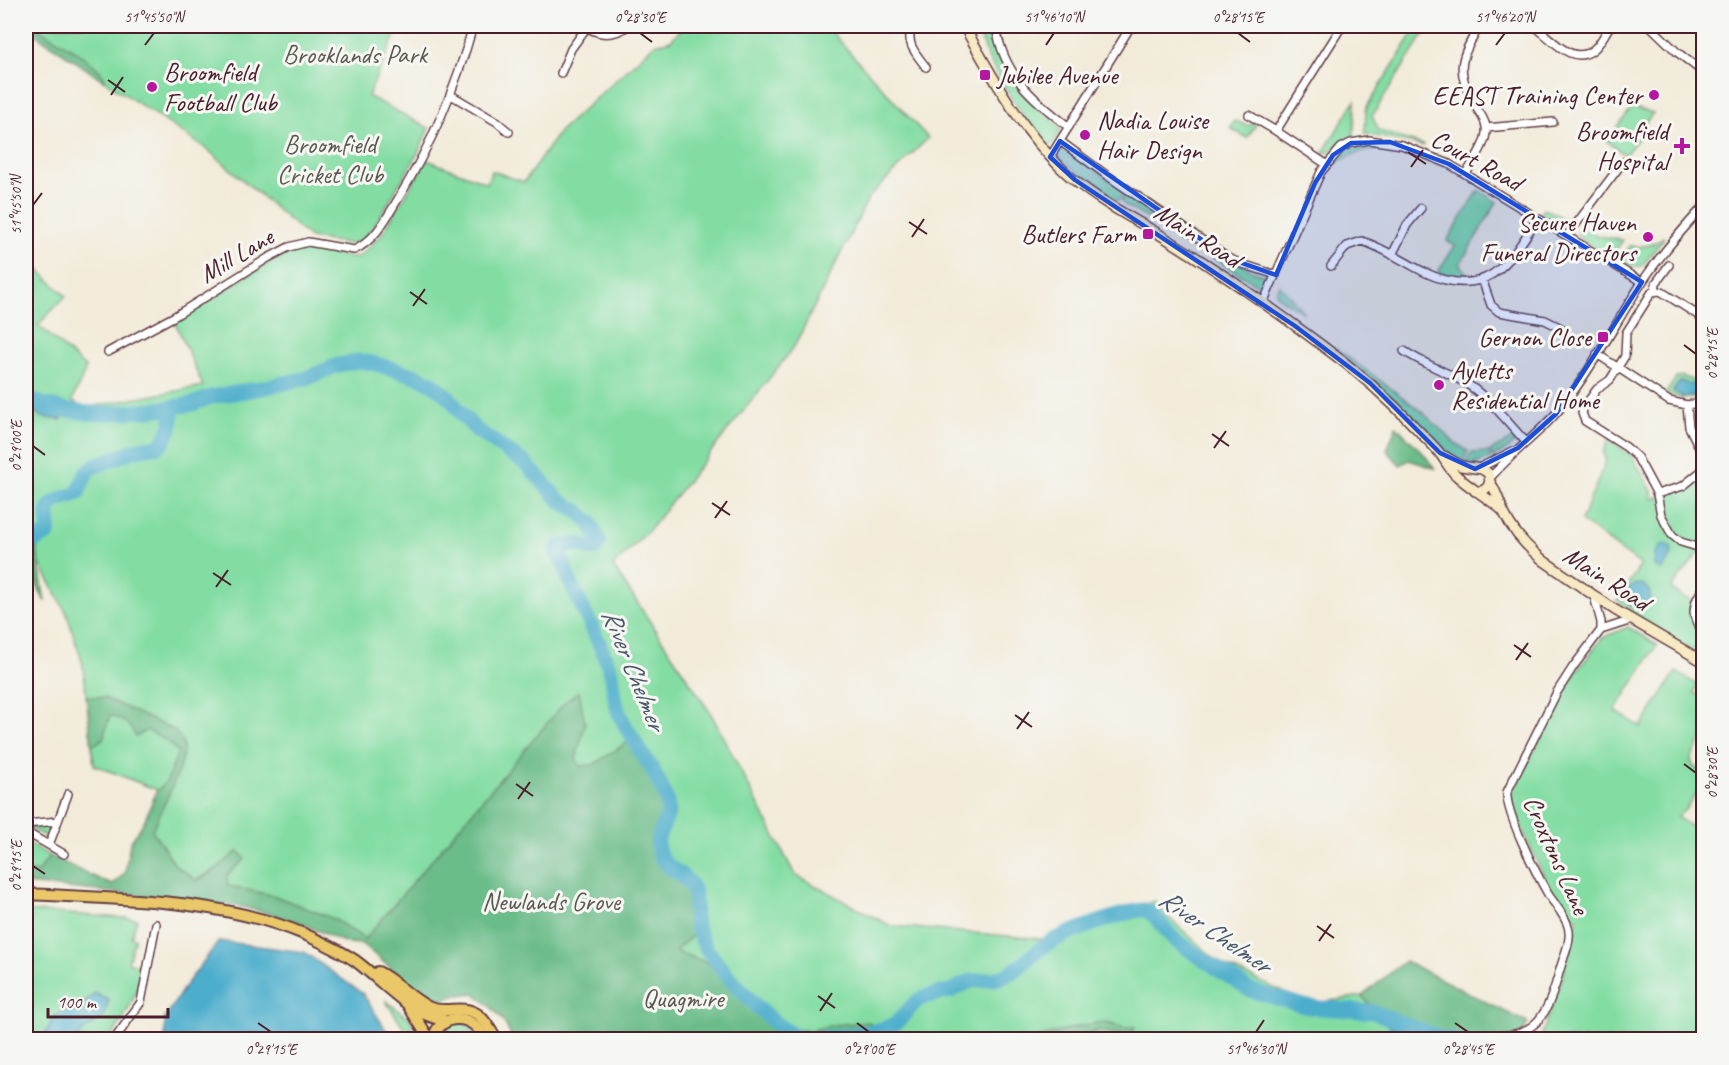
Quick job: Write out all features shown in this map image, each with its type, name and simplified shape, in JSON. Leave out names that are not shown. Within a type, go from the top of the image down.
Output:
[{"type":"main road","name":"Main Road","points":[[964,26],[1013,110],[1050,157],[1075,180],[1263,303],[1335,355],[1370,383],[1404,415],[1440,453],[1455,474],[1468,483],[1474,491],[1490,498],[1503,511],[1517,534],[1534,553],[1594,596],[1704,662]]},
{"type":"main road","name":"Main Road","points":[[1440,453],[1461,466],[1486,471],[1498,494],[1503,511]]},
{"type":"main road","points":[[1468,483],[1468,475],[1477,469]]},
{"type":"main road","points":[[1474,491],[1480,492],[1486,489],[1490,480]]},
{"type":"main road","points":[[26,894],[185,904],[266,921],[304,934],[385,976],[426,1006],[438,1011],[463,1009],[476,1013],[486,1022],[497,1040]]},
{"type":"main road","points":[[354,960],[408,1005],[435,1019],[447,1021],[459,1018],[470,1021],[480,1030],[484,1040]]},
{"type":"main road","points":[[408,1005],[428,1037],[447,1021]]},
{"type":"street","name":"Mill Lane","points":[[108,352],[176,316],[289,247],[308,242],[354,250],[367,242],[409,181],[438,127],[451,96],[473,26]]},
{"type":"street","points":[[561,73],[571,49],[586,26],[596,33],[613,34],[628,26]]},
{"type":"street","points":[[913,26],[909,40],[926,67]]},
{"type":"street","points":[[996,26],[1001,51],[1020,85],[1035,101],[1069,127]]},
{"type":"street","points":[[1050,157],[1131,26]]},
{"type":"street","points":[[1276,131],[1342,26]]},
{"type":"street","points":[[1466,174],[1483,143],[1486,128],[1464,86],[1461,75],[1463,55],[1480,26]]},
{"type":"street","points":[[1534,26],[1562,50],[1574,55],[1584,54],[1596,48],[1610,26]]},
{"type":"street","points":[[1650,26],[1677,52],[1704,73]]},
{"type":"street","points":[[451,96],[510,132]]},
{"type":"street","points":[[1249,115],[1326,164]]},
{"type":"street","points":[[1486,128],[1553,122]]},
{"type":"street","name":"Court Road","points":[[1263,303],[1315,183],[1326,164],[1346,145],[1369,140],[1390,142],[1436,157],[1642,282]]},
{"type":"street","name":"Main Road","points":[[1060,141],[1228,258],[1276,275]]},
{"type":"street","points":[[1567,236],[1623,162]]},
{"type":"street","points":[[1477,469],[1518,448],[1556,414],[1578,385],[1642,282],[1667,248],[1704,206]]},
{"type":"street","points":[[1392,255],[1407,225],[1421,208]]},
{"type":"street","points":[[1696,214],[1704,221]]},
{"type":"street","points":[[1331,266],[1340,252],[1354,242],[1362,241],[1445,280],[1466,282],[1482,279],[1510,261],[1537,219]]},
{"type":"street","points":[[1656,291],[1656,284],[1669,265]]},
{"type":"street","points":[[1482,279],[1491,305],[1499,312],[1545,320],[1561,328]]},
{"type":"street","points":[[1704,319],[1662,292],[1656,291],[1650,295],[1626,333],[1625,356],[1606,383],[1596,389],[1584,407],[1583,417],[1585,421],[1632,452],[1657,494],[1661,515],[1672,535],[1681,542],[1704,549]]},
{"type":"street","points":[[1404,351],[1473,388],[1526,442]]},
{"type":"street","points":[[1597,354],[1664,399],[1687,405],[1704,402]]},
{"type":"street","points":[[1687,405],[1689,427],[1704,457]]},
{"type":"street","points":[[1490,480],[1518,448]]},
{"type":"street","points":[[1657,494],[1683,486],[1704,469]]},
{"type":"street","points":[[1704,587],[1697,597],[1694,613],[1696,622],[1704,632]]},
{"type":"street","points":[[1594,596],[1601,630],[1632,620]]},
{"type":"street","name":"Croxtons Lane","points":[[1483,1036],[1508,1036],[1536,1024],[1545,1013],[1568,945],[1568,926],[1544,887],[1530,857],[1509,809],[1507,792],[1557,692],[1601,630]]},
{"type":"street","points":[[49,845],[68,795]]},
{"type":"street","points":[[26,824],[58,821]]},
{"type":"street","points":[[26,832],[64,854]]},
{"type":"street","points":[[116,1039],[141,1002],[156,924]]},
{"type":"highlighted area","points":[[1060,141],[1228,258],[1276,275],[1315,183],[1333,155],[1351,143],[1390,142],[1449,164],[1642,282],[1556,414],[1518,448],[1475,469],[1440,453],[1370,383],[1295,326],[1075,180],[1050,157]]},
{"type":"green space","points":[[26,26],[399,26],[368,96],[429,128],[417,155],[376,223],[363,239],[352,244],[310,238],[208,150]]},
{"type":"green space","points":[[26,26],[33,26],[74,50],[95,66],[105,80],[26,28]]},
{"type":"green space","points":[[684,26],[826,26],[928,138],[869,197],[794,347],[649,530],[613,566],[711,714],[795,875],[891,926],[1043,939],[1155,901],[1170,919],[1221,964],[1310,1004],[1362,996],[1401,1039],[1079,1039],[1099,1030],[1130,1037],[1134,1027],[1124,1028],[1103,1022],[1034,1039],[866,1039],[870,1038],[831,1025],[810,1031],[783,1028],[727,970],[674,951],[512,1039],[497,1013],[474,993],[443,999],[422,994],[362,944],[275,896],[227,886],[227,875],[245,859],[238,851],[216,869],[196,880],[175,865],[145,820],[157,790],[94,765],[83,665],[67,614],[39,562],[33,525],[26,525],[26,258],[66,296],[38,325],[86,368],[72,401],[83,408],[203,386],[175,322],[248,275],[298,248],[309,247],[351,258],[359,257],[382,234],[427,160],[487,183],[492,171],[524,182],[560,131],[655,44],[671,40]]},
{"type":"green space","points":[[975,26],[992,26],[997,50],[1022,94],[1060,127],[1060,132],[1052,145],[1046,145],[1012,99],[984,50]]},
{"type":"green space","points":[[1418,26],[1429,26],[1372,116],[1379,131],[1424,145],[1365,134],[1368,105]]},
{"type":"green space","points":[[1355,101],[1354,135],[1322,154]]},
{"type":"green space","points":[[1632,107],[1653,113],[1641,128],[1644,131],[1625,155],[1607,141]]},
{"type":"green space","points":[[1235,121],[1248,126],[1253,123],[1256,125],[1247,138],[1230,128]]},
{"type":"green space","points":[[1365,144],[1413,152],[1364,151],[1344,159],[1321,175],[1330,162],[1344,150]]},
{"type":"green space","points":[[1062,148],[1124,191],[1118,201],[1087,181],[1061,159],[1059,154]]},
{"type":"green space","points":[[1479,190],[1497,202],[1460,264],[1468,276],[1438,272],[1455,246],[1447,241]]},
{"type":"green space","points":[[1126,193],[1189,234],[1257,273],[1266,275],[1266,282],[1260,285],[1254,283],[1123,204],[1121,201]]},
{"type":"green space","points":[[1543,209],[1555,213],[1568,222],[1562,226],[1552,223],[1540,215]]},
{"type":"green space","points":[[1579,228],[1599,236],[1623,240],[1611,257],[1580,239],[1577,233]]},
{"type":"green space","points":[[1663,237],[1642,266],[1634,267],[1620,261],[1630,246],[1647,245]]},
{"type":"green space","points":[[1279,284],[1304,313],[1278,297],[1276,292]]},
{"type":"green space","points":[[1336,348],[1420,410],[1455,443],[1468,451],[1462,462],[1445,450],[1395,400]]},
{"type":"green space","points":[[1681,376],[1703,384],[1703,396],[1682,399],[1666,393],[1676,378]]},
{"type":"green space","points":[[1396,426],[1424,454],[1434,468],[1409,460],[1400,465],[1387,450]]},
{"type":"green space","points":[[1516,437],[1514,444],[1493,457],[1490,451]]},
{"type":"green space","points":[[1609,439],[1632,456],[1652,491],[1652,499],[1686,488],[1703,474],[1703,548],[1671,588],[1684,598],[1691,600],[1693,622],[1703,635],[1703,657],[1652,626],[1617,600],[1641,565],[1581,521],[1606,461],[1603,453]]},
{"type":"green space","points":[[1488,452],[1491,458],[1476,464],[1465,463],[1471,453]]},
{"type":"green space","points":[[26,525],[33,525],[45,602],[26,562]]},
{"type":"green space","points":[[1628,627],[1657,645],[1615,711],[1641,727],[1676,672],[1698,685],[1694,693],[1703,697],[1703,736],[1691,759],[1693,766],[1703,773],[1703,785],[1677,817],[1703,835],[1703,1039],[1540,1039],[1561,981],[1577,919],[1560,904],[1551,892],[1510,798],[1569,682],[1602,638]]},
{"type":"green space","name":"Newlands Grove","points":[[579,691],[585,724],[576,759],[581,766],[593,765],[634,738],[664,793],[668,817],[658,836],[657,851],[666,865],[692,887],[698,931],[675,951],[727,970],[783,1028],[810,1031],[831,1025],[870,1022],[870,1038],[866,1040],[512,1039],[497,1013],[474,993],[443,999],[422,994],[362,944],[346,943],[296,921],[243,907],[26,884],[26,871],[37,873],[50,856],[112,885],[125,873],[130,843],[145,820],[156,792],[167,781],[178,752],[167,741],[147,730],[136,737],[126,723],[110,715],[103,739],[92,746],[86,696],[105,698],[174,730],[182,741],[183,754],[177,776],[152,830],[175,865],[196,880],[210,874],[238,851],[245,859],[227,875],[228,886],[275,896],[334,919],[365,939],[565,702]]},
{"type":"green space","points":[[27,827],[52,827],[48,835],[44,836]]},
{"type":"green space","points":[[26,842],[50,856],[37,873],[26,871]]},
{"type":"green space","points":[[26,911],[137,919],[131,937],[135,938],[128,962],[141,966],[138,985],[126,1014],[110,1039],[26,1039]]},
{"type":"green space","points":[[1405,961],[1528,1023],[1518,1039],[1401,1039],[1362,996]]},
{"type":"green space","points":[[385,1000],[410,1019],[416,1039],[402,1039],[403,1026]]},
{"type":"green space","points":[[461,1022],[475,1031],[479,1040],[437,1040],[444,1027]]},
{"type":"green space","points":[[1103,1022],[1124,1028],[1135,1027],[1130,1037],[1099,1030],[1079,1039],[1034,1039],[1080,1026]]},
{"type":"green space","points":[[249,1033],[266,1034],[271,1039],[242,1040]]},
{"type":"water","points":[[1680,381],[1699,386],[1699,395],[1683,397],[1673,391]]},
{"type":"water","points":[[29,398],[65,404],[64,416],[61,420],[41,417],[29,406]]},
{"type":"water","points":[[1666,544],[1671,547],[1672,555],[1660,570],[1654,565],[1655,554],[1660,546]]},
{"type":"water","points":[[1638,584],[1643,585],[1649,591],[1649,601],[1643,607],[1638,608],[1633,607],[1627,601],[1626,596],[1627,591],[1633,585]]},
{"type":"water","points":[[219,941],[304,952],[363,994],[392,1039],[271,1040],[266,1034],[249,1033],[242,1039],[165,1039],[165,1018],[185,986]]},
{"type":"water","points":[[95,993],[109,1000],[104,1017],[76,1039],[42,1039],[55,1015],[77,1007]]},
{"type":"waterway","name":"River Chelmer","points":[[26,399],[63,410],[98,414],[152,410],[193,404],[211,397],[307,378],[338,365],[358,361],[373,363],[419,377],[433,384],[450,398],[475,429],[526,464],[561,502],[578,511],[590,522],[599,541],[596,548],[578,544],[559,547],[557,554],[564,564],[606,658],[619,713],[656,776],[666,798],[668,813],[659,836],[660,855],[668,866],[688,881],[692,887],[695,896],[696,925],[708,951],[750,1000],[789,1033],[799,1037],[821,1038],[866,1033],[891,1026],[922,998],[951,991],[969,982],[1005,976],[1056,939],[1111,918],[1144,910],[1156,918],[1175,940],[1249,990],[1308,1007],[1374,1012],[1443,1039],[1454,1040]]},
{"type":"waterway","name":"River Chelmer","points":[[26,540],[36,540],[48,534],[48,514],[51,505],[78,493],[87,472],[93,467],[135,450],[163,443],[171,426],[173,408]]},
{"type":"place","name":"Jubilee Avenue","points":[[985,75]]},
{"type":"place","name":"Broomfield Football Club","points":[[152,87]]},
{"type":"place","name":"EEAST Training Center","points":[[1654,95]]},
{"type":"place","name":"Nadia Louise Hair Design","points":[[1085,135]]},
{"type":"place","name":"Broomfield Hospital","points":[[1682,146]]},
{"type":"place","name":"Butlers Farm","points":[[1148,234]]},
{"type":"place","name":"Secure Haven Funeral Directors","points":[[1648,237]]},
{"type":"place","name":"Gernon Close","points":[[1603,337]]},
{"type":"place","name":"Ayletts Residential Home","points":[[1439,385]]},
{"type":"park label","name":"Brooklands Park","points":[[355,54]]},
{"type":"park label","name":"Broomfield Cricket Club","points":[[330,159]]},
{"type":"park label","name":"Quagmire","points":[[683,998]]}]
